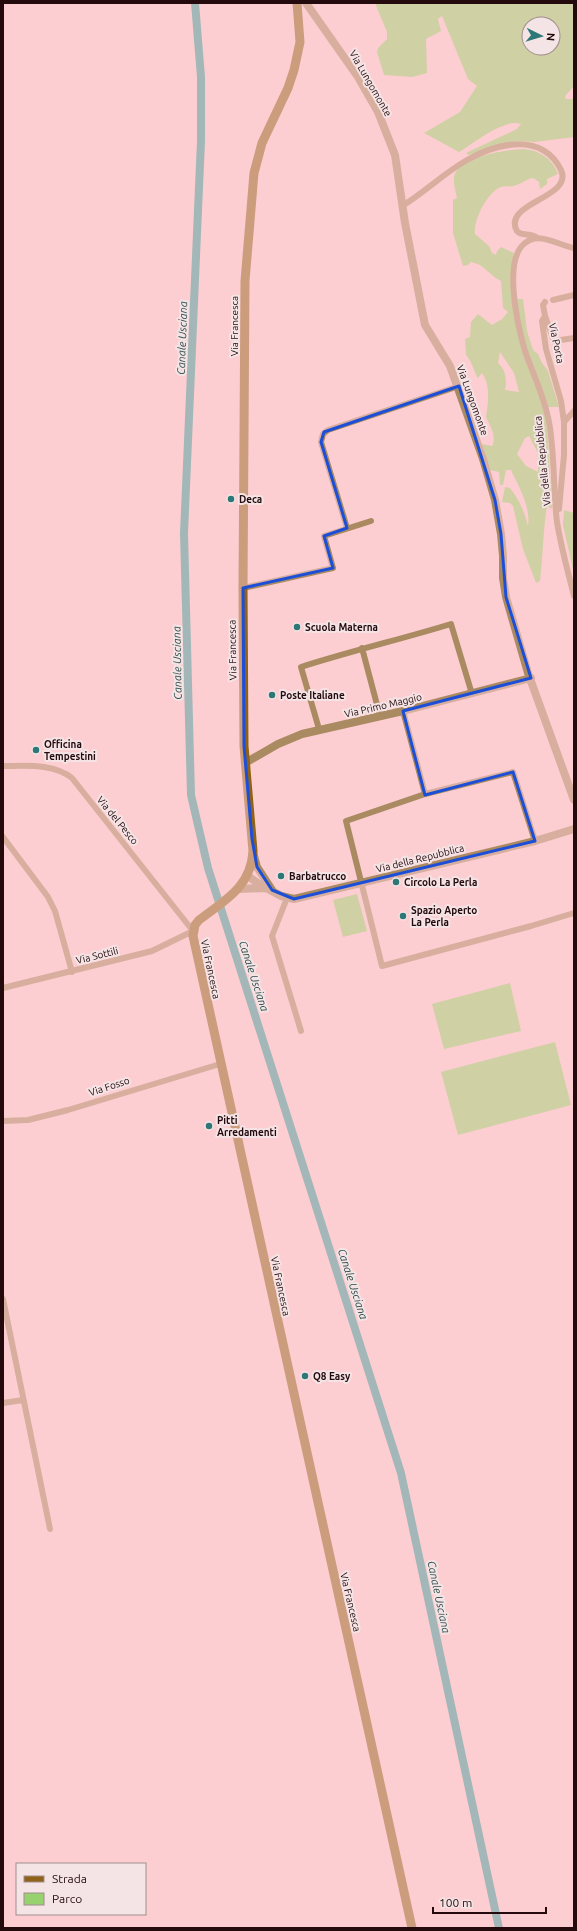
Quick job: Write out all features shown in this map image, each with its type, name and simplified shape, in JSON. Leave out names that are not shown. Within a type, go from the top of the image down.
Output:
[{"type":"main road","name":"Via Francesca","points":[[298,3],[300,42],[294,70],[288,88],[262,143],[257,159],[252,188],[245,281],[243,588],[245,763],[253,851],[252,863],[248,876],[239,888],[199,920],[193,931],[194,945],[220,1064],[412,1928]]},
{"type":"street","name":"Via Lungomonte","points":[[306,3],[358,77],[378,112],[395,155],[402,206],[426,325],[450,366],[459,386],[494,500],[502,542],[503,578],[506,598],[529,676],[574,800]]},
{"type":"street","points":[[402,206],[475,155],[501,146],[529,144],[536,146],[549,155],[557,164],[563,176],[562,181],[557,188],[523,210],[516,217],[515,225],[517,232],[522,234],[531,234],[536,237],[574,248]]},
{"type":"street","name":"Via della Repubblica","points":[[536,237],[522,245],[517,254],[513,272],[514,292],[526,352],[544,398],[549,423],[557,522],[574,596]]},
{"type":"street","points":[[553,300],[574,295]]},
{"type":"street","name":"Via Porta","points":[[545,302],[543,305],[545,316],[554,341],[574,338]]},
{"type":"street","name":"Via Porta","points":[[545,316],[542,321],[546,349],[561,401],[564,422]]},
{"type":"street","points":[[347,528],[321,442],[323,434],[328,430],[459,386]]},
{"type":"street","points":[[564,422],[574,411]]},
{"type":"street","name":"Via della Repubblica","points":[[557,522],[562,490],[564,422]]},
{"type":"street","points":[[243,588],[333,568],[324,536],[371,521]]},
{"type":"street","points":[[319,729],[301,667],[362,648],[451,624],[472,694]]},
{"type":"street","points":[[362,648],[380,716]]},
{"type":"street","name":"Via Primo Maggio","points":[[245,763],[290,738],[319,729],[472,694],[529,676]]},
{"type":"street","points":[[403,711],[425,794]]},
{"type":"street","name":"Via del Pesco","points":[[3,766],[46,767],[64,772],[72,778],[193,931]]},
{"type":"street","points":[[535,841],[513,772],[425,794],[346,821],[382,966],[574,913]]},
{"type":"street","name":"Via della Repubblica","points":[[287,898],[294,899],[362,883],[447,861],[535,841],[574,829]]},
{"type":"street","points":[[3,837],[48,896],[55,911],[72,972]]},
{"type":"street","points":[[253,851],[257,867],[268,886]]},
{"type":"street","points":[[248,876],[287,898],[272,936],[301,1031]]},
{"type":"street","points":[[239,888],[268,886]]},
{"type":"street","name":"Via Sottili","points":[[3,988],[152,951],[193,931]]},
{"type":"street","name":"Via Fosso","points":[[3,1121],[28,1120],[68,1110],[220,1064]]},
{"type":"street","points":[[3,1299],[50,1529]]},
{"type":"street","points":[[3,1402],[23,1400]]},
{"type":"highlighted area","points":[[459,386],[495,500],[501,534],[506,597],[531,678],[403,711],[425,795],[513,772],[535,841],[294,899],[272,890],[257,867],[252,839],[244,746],[243,588],[333,568],[324,536],[347,528],[321,442],[324,432]]},
{"type":"green space","points":[[375,3],[574,3],[574,86],[565,96],[566,99],[574,99],[574,137],[534,142],[521,141],[506,143],[469,155],[466,153],[517,129],[521,124],[514,123],[489,132],[459,152],[424,133],[460,112],[477,86],[468,79],[442,16],[438,19],[441,31],[426,39],[427,73],[412,77],[384,75],[377,52],[378,48],[387,39],[387,32]]},
{"type":"green space","points":[[523,149],[540,153],[549,159],[558,174],[547,179],[547,184],[540,189],[539,182],[533,178],[514,186],[503,186],[496,190],[482,208],[476,222],[475,234],[489,246],[492,253],[496,255],[497,251],[501,247],[514,253],[511,270],[512,299],[523,299],[527,331],[533,350],[538,354],[548,371],[559,407],[544,407],[548,438],[552,509],[547,506],[540,581],[536,583],[523,549],[513,506],[510,503],[502,502],[505,487],[510,488],[519,502],[528,526],[528,512],[526,504],[511,470],[506,470],[503,485],[500,485],[499,472],[490,470],[482,444],[492,446],[494,439],[486,417],[488,395],[487,383],[482,373],[478,378],[470,360],[466,355],[465,339],[470,337],[471,322],[478,314],[492,325],[502,319],[508,312],[503,308],[501,281],[476,263],[471,262],[468,265],[463,266],[453,233],[453,200],[457,198],[454,177],[457,170],[473,159],[495,153]],"holes":[[[500,352],[514,373],[519,392],[505,390],[505,375],[503,369],[498,363]],[[529,436],[538,453],[538,472],[526,466],[517,454],[525,438]]]},
{"type":"green space","points":[[564,510],[574,513],[574,574],[563,525]]},
{"type":"green space","points":[[357,894],[367,931],[343,937],[333,900]]},
{"type":"green space","points":[[510,983],[521,1031],[444,1049],[432,1004]]},
{"type":"green space","points":[[555,1042],[571,1105],[458,1135],[441,1072]]},
{"type":"waterway","name":"Canale Usciana","points":[[195,3],[201,77],[201,141],[184,533],[191,795],[208,868],[401,1473],[499,1928]]},
{"type":"place","name":"Deca","points":[[231,499]]},
{"type":"place","name":"Scuola Materna","points":[[297,627]]},
{"type":"place","name":"Poste Italiane","points":[[272,695]]},
{"type":"place","name":"Officina Tempestini","points":[[36,750]]},
{"type":"place","name":"Barbatrucco","points":[[281,876]]},
{"type":"place","name":"Circolo La Perla","points":[[396,882]]},
{"type":"place","name":"Spazio Aperto La Perla","points":[[403,916]]},
{"type":"place","name":"Pitti Arredamenti","points":[[209,1126]]},
{"type":"place","name":"Q8 Easy","points":[[305,1376]]}]
